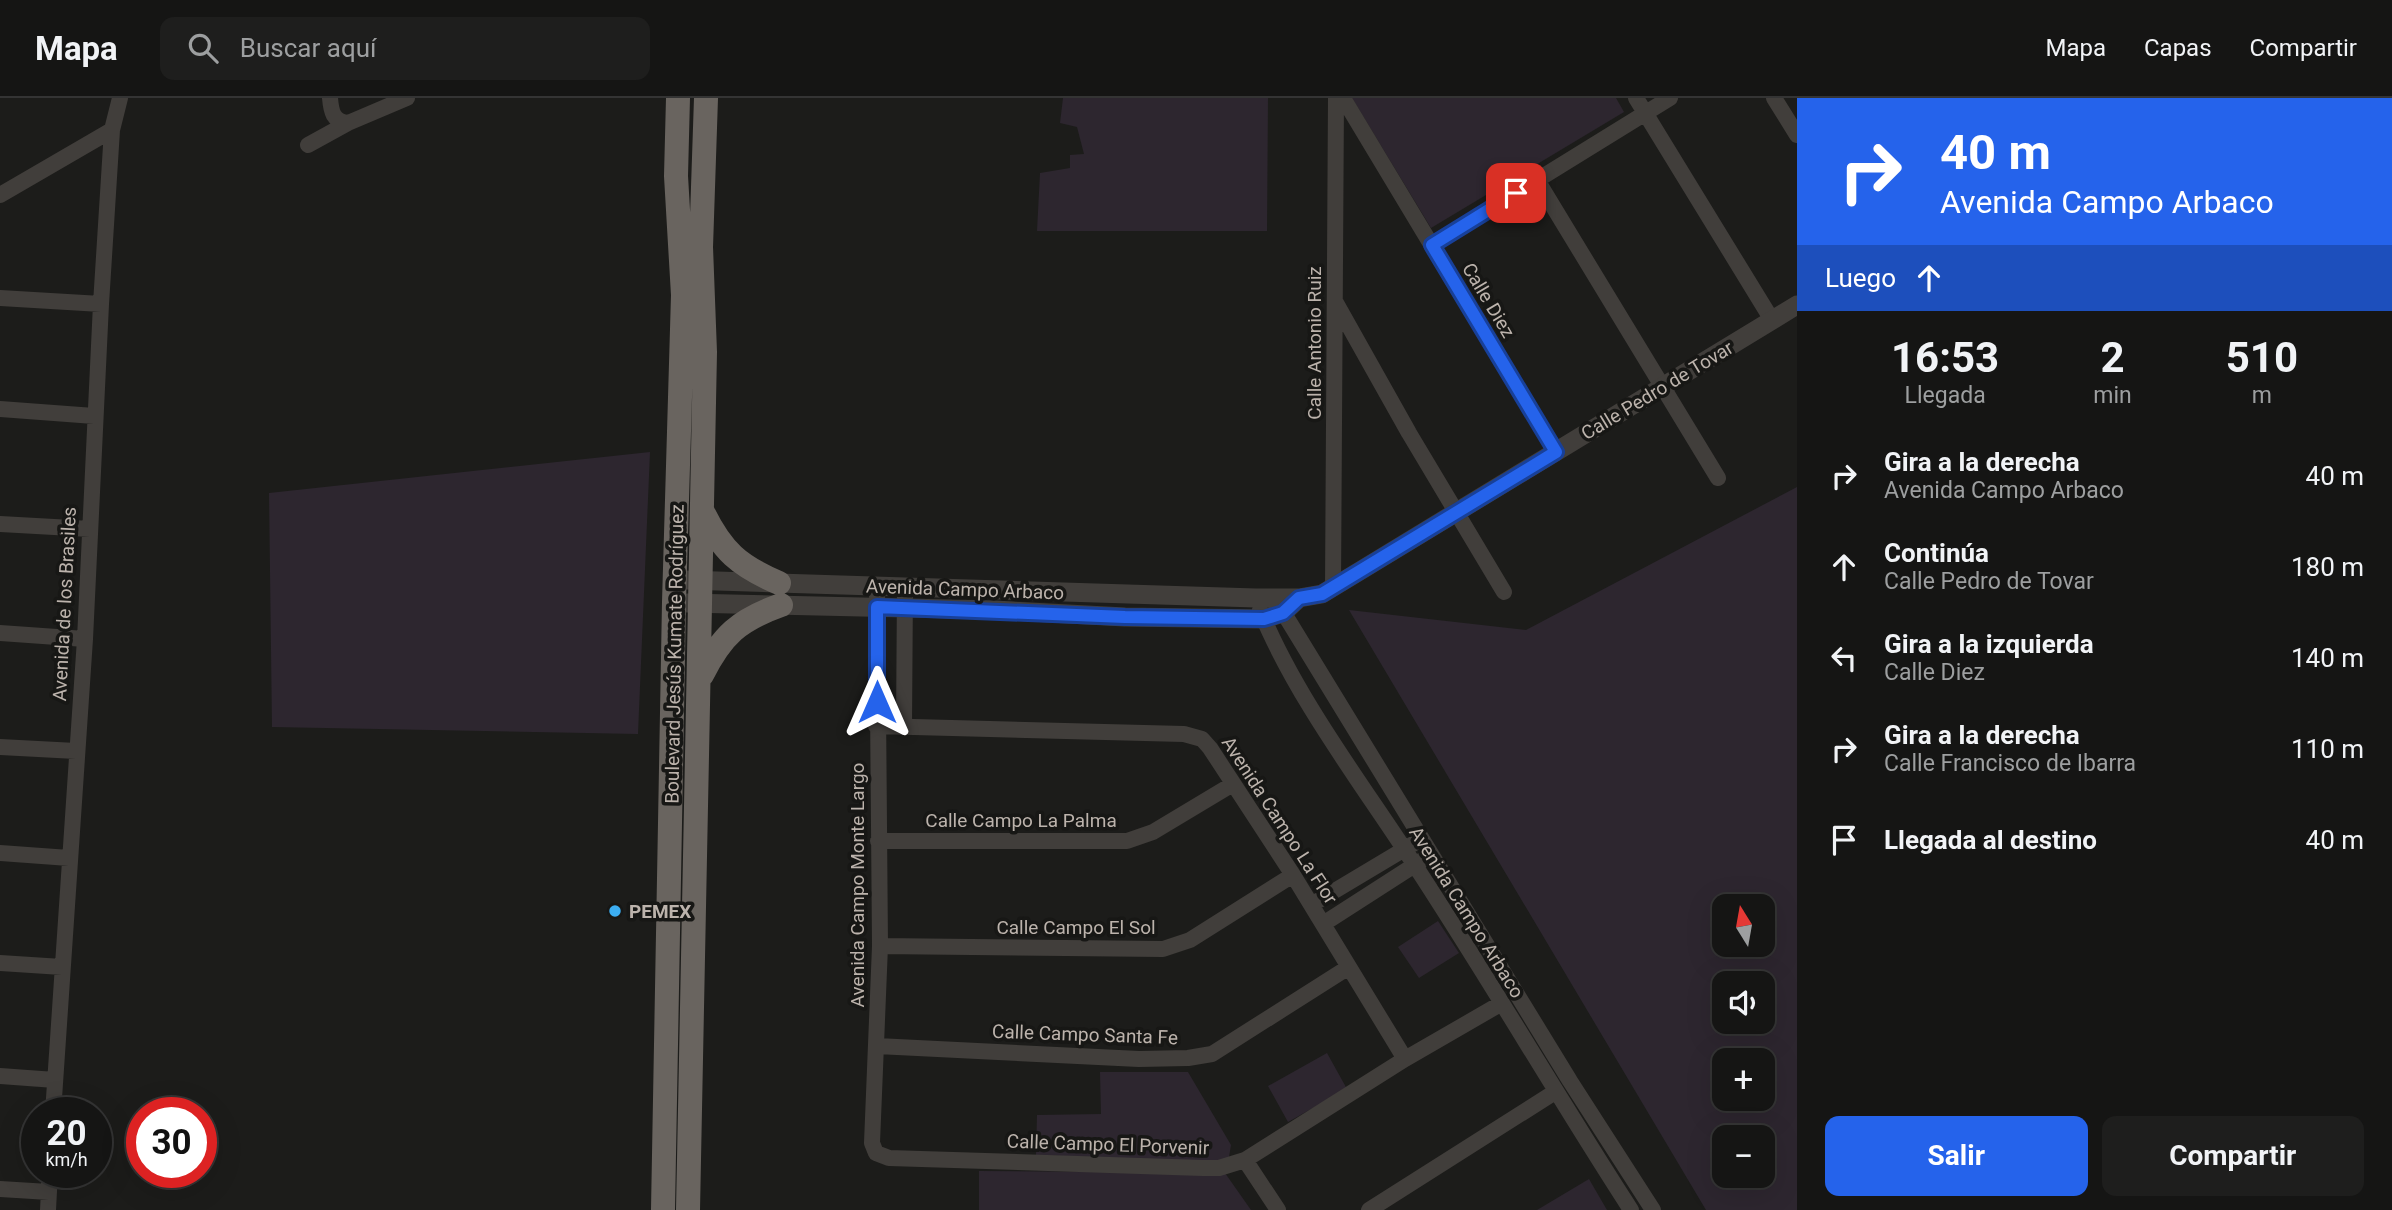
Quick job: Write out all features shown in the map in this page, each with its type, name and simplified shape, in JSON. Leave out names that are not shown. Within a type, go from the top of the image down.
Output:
[{"type":"highway","name":"Boulevard Jesús Kumate Rodríguez","points":[[663,1210],[674,591],[683,295],[676,176],[678,98]]},
{"type":"highway","name":"Boulevard Jesús Kumate Rodríguez","points":[[688,1210],[705,352],[701,247],[706,98]]},
{"type":"highway","points":[[676,176],[704,178]]},
{"type":"highway","points":[[699,682],[715,650],[736,626],[758,613],[780,594],[727,552],[715,537],[702,511]]},
{"type":"street","name":"Avenida de los Brasiles","points":[[54,1097],[85,639],[101,304],[113,130],[120,98]]},
{"type":"street","points":[[330,98],[334,116],[348,123]]},
{"type":"street","points":[[307,145],[348,123],[407,98]]},
{"type":"street","name":"Calle Antonio Ruiz","points":[[1333,588],[1336,98]]},
{"type":"street","name":"Calle Diez","points":[[1343,98],[1556,452]]},
{"type":"street","points":[[1636,98],[1772,320]]},
{"type":"street","points":[[1432,245],[1670,98]]},
{"type":"street","points":[[1774,98],[1797,135]]},
{"type":"street","points":[[0,195],[113,130]]},
{"type":"street","points":[[1537,180],[1718,478]]},
{"type":"street","points":[[0,298],[101,304]]},
{"type":"street","points":[[1335,300],[1504,592]]},
{"type":"street","name":"Calle Pedro de Tovar","points":[[1269,607],[1322,594],[1333,588],[1797,305]]},
{"type":"street","points":[[0,409],[94,416]]},
{"type":"street","points":[[0,524],[90,528]]},
{"type":"street","name":"Avenida Campo Monte Largo","points":[[872,1143],[880,946],[877,586]]},
{"type":"street","points":[[904,726],[905,586]]},
{"type":"street","name":"Avenida Campo Arbaco","points":[[674,591],[780,594],[905,586],[1269,607]]},
{"type":"street","name":"Avenida Campo Arbaco","points":[[780,594],[877,607],[1125,617],[1269,607]]},
{"type":"street","name":"Avenida Campo Arbaco","points":[[1269,607],[1421,839],[1653,1210]]},
{"type":"street","name":"Avenida Campo Arbaco","points":[[1269,607],[1312,707],[1415,864],[1631,1210]]},
{"type":"street","points":[[0,633],[85,639]]},
{"type":"street","name":"Avenida Campo La Flor","points":[[877,726],[1191,735],[1202,739],[1293,875],[1405,1059]]},
{"type":"street","points":[[0,747],[76,751]]},
{"type":"street","name":"Calle Campo La Palma","points":[[878,841],[1127,841],[1153,832],[1233,783]]},
{"type":"street","points":[[1311,905],[1421,839]]},
{"type":"street","points":[[0,853],[69,858]]},
{"type":"street","points":[[1323,924],[1431,856]]},
{"type":"street","name":"Calle Campo El Sol","points":[[880,946],[1163,949],[1190,940],[1293,875]]},
{"type":"street","points":[[0,963],[62,967]]},
{"type":"street","name":"Calle Campo Santa Fe","points":[[877,1046],[1139,1059],[1199,1057],[1212,1054],[1349,967]]},
{"type":"street","name":"Calle Campo El Porvenir","points":[[872,1143],[876,1153],[889,1158],[1219,1168],[1245,1160],[1405,1059],[1502,1003]]},
{"type":"street","points":[[0,1076],[55,1080]]},
{"type":"street","points":[[1369,1210],[1555,1092]]},
{"type":"street","points":[[1245,1160],[1278,1210]]},
{"type":"street","points":[[48,1210],[49,1188]]},
{"type":"street","points":[[0,1189],[49,1192]]},
{"type":"shaded area","points":[[1063,98],[1268,98],[1267,231],[1037,231],[1040,173],[1070,168],[1070,155],[1084,154],[1077,127],[1060,123]]},
{"type":"shaded area","points":[[1352,98],[1616,98],[1624,112],[1431,228]]},
{"type":"shaded area","points":[[650,452],[638,734],[272,727],[269,493]]},
{"type":"shaded area","points":[[1797,487],[1797,1210],[1706,1210],[1349,610],[1526,630]]},
{"type":"shaded area","points":[[1438,921],[1459,953],[1419,978],[1398,947]]},
{"type":"shaded area","points":[[1327,1053],[1347,1089],[1288,1122],[1268,1086]]},
{"type":"shaded area","points":[[1100,1072],[1188,1072],[1231,1145],[1229,1157],[1222,1162],[1036,1155],[1037,1115],[1101,1114]]},
{"type":"shaded area","points":[[979,1171],[1225,1173],[1251,1210],[979,1210]]},
{"type":"shaded area","points":[[1589,1179],[1607,1210],[1537,1210]]},
{"type":"place","name":"PEMEX","points":[[615,911]]},
{"type":"route","points":[[877,702],[877,607],[1125,617],[1264,619],[1283,613],[1299,598],[1322,594],[1556,452],[1432,245],[1516,193]]}]
